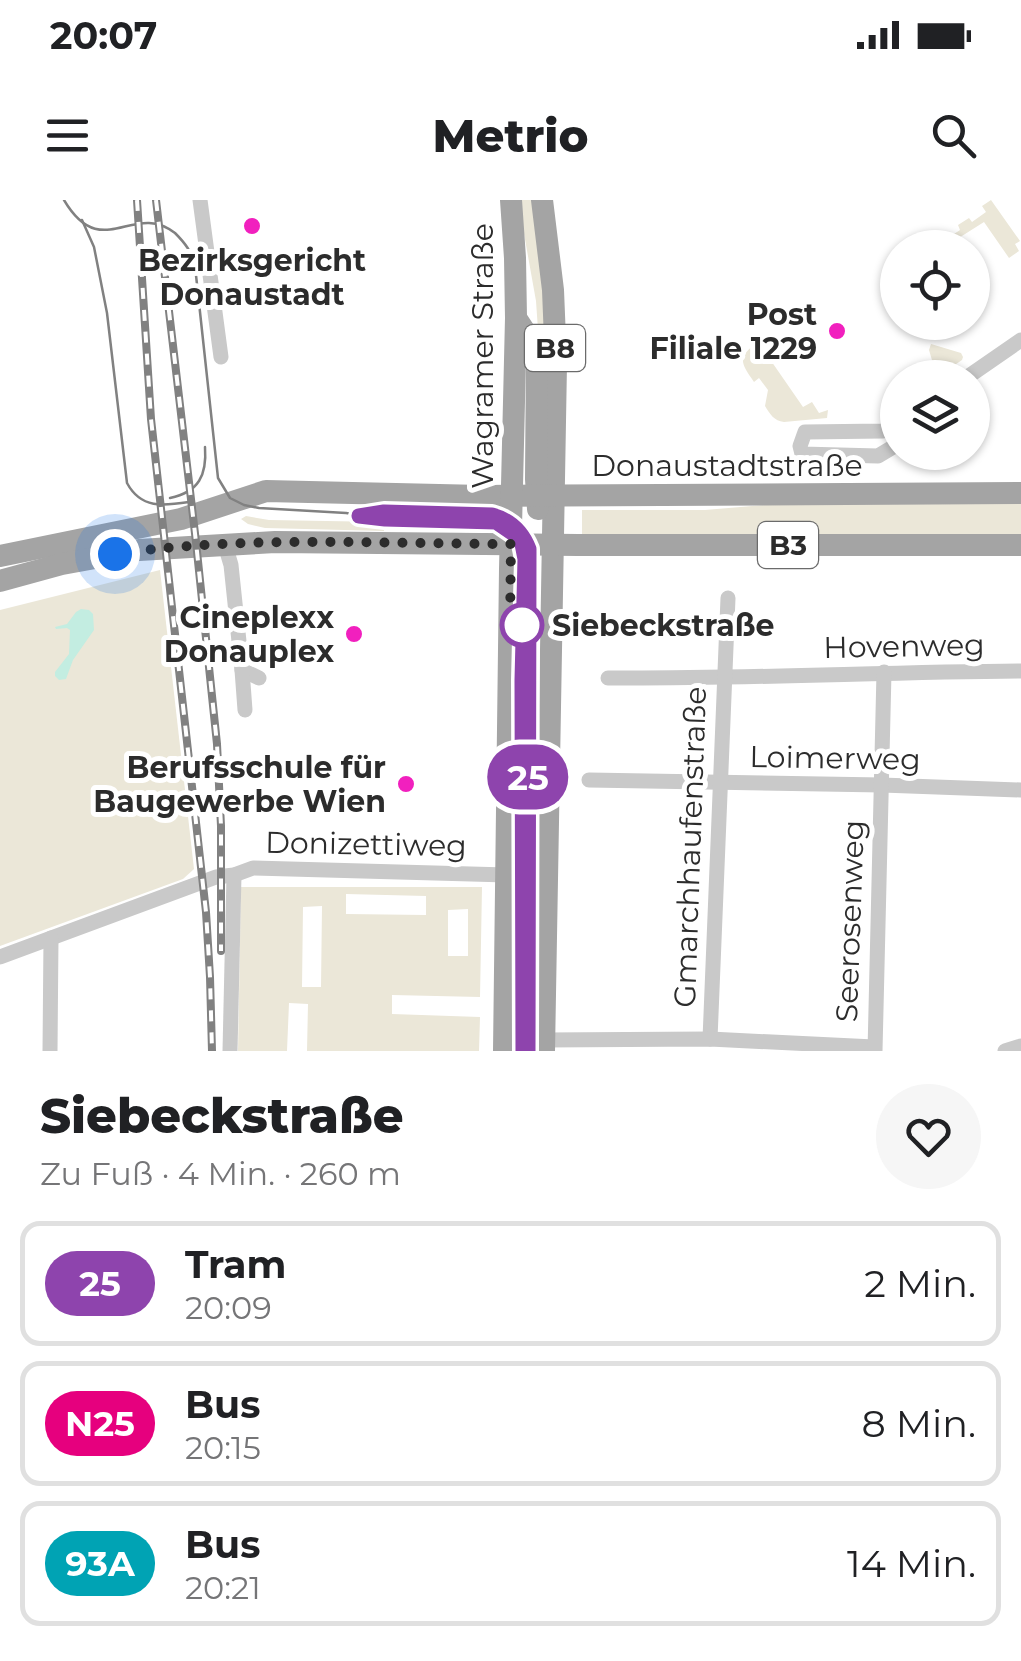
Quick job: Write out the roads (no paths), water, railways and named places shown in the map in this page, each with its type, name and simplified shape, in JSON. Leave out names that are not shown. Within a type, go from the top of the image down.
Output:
[{"type":"main road","name":"Wagramer Straße","points":[[511,200],[516,318],[537,350],[534,496],[553,545],[544,1046]]},
{"type":"main road","name":"Wagramer Straße","points":[[504,1051],[511,544],[534,496],[555,324],[542,200]]},
{"type":"main road","name":"B3","points":[[0,556],[180,519],[266,490],[534,496]]},
{"type":"main road","name":"Donaustadtstraße","points":[[534,496],[1021,493]]},
{"type":"main road","points":[[225,506],[225,545]]},
{"type":"main road","name":"B3","points":[[0,581],[115,554],[275,542],[1021,545]]},
{"type":"street","points":[[200,200],[221,358]]},
{"type":"street","points":[[990,361],[1021,340]]},
{"type":"street","points":[[880,431],[805,432],[800,446],[802,454],[880,455]]},
{"type":"street","points":[[225,545],[231,565],[245,710]]},
{"type":"street","name":"Gmarchhaufenstraße","points":[[710,1039],[728,598]]},
{"type":"street","points":[[242,670],[260,678]]},
{"type":"street","name":"Hovenweg","points":[[608,678],[1021,671]]},
{"type":"street","name":"Seerosenweg","points":[[874,1049],[884,672]]},
{"type":"street","name":"Loimerweg","points":[[589,780],[1021,790]]},
{"type":"street","name":"Donizettiweg","points":[[0,956],[216,877],[253,868],[507,874]]},
{"type":"street","points":[[230,1051],[234,875]]},
{"type":"street","points":[[50,1051],[51,938]]},
{"type":"street","points":[[544,1046],[710,1039],[874,1049]]},
{"type":"street","points":[[1005,1051],[1021,1046]]},
{"type":"tram line","points":[[64,200],[91,228],[160,225],[175,233],[190,252],[195,266],[218,478],[230,498],[259,508],[385,519],[492,522],[504,526],[521,545],[525,559],[523,1051]]},
{"type":"tram line","points":[[82,220],[94,247],[107,313],[127,483],[146,501],[162,505],[189,502]]},
{"type":"tram line","points":[[170,498],[188,491],[199,481],[205,447]]},
{"type":"tram line","name":"25","points":[[523,1051],[523,548],[511,531],[496,522],[359,516],[384,512],[492,515],[516,527],[529,549],[528,1051]]},
{"type":"railway","points":[[137,200],[151,419],[206,912],[212,1051]]},
{"type":"railway","points":[[156,200],[217,744],[221,951]]},
{"type":"place","name":"Bezirksgericht Donaustadt","points":[[252,226]]},
{"type":"place","name":"Post Filiale 1229","points":[[837,331]]},
{"type":"place","name":"Siebeckstraße","points":[[522,625]]},
{"type":"place","name":"Cineplexx Donauplex","points":[[354,634]]},
{"type":"place","name":"Berufsschule für Baugewerbe Wien","points":[[406,784]]}]
